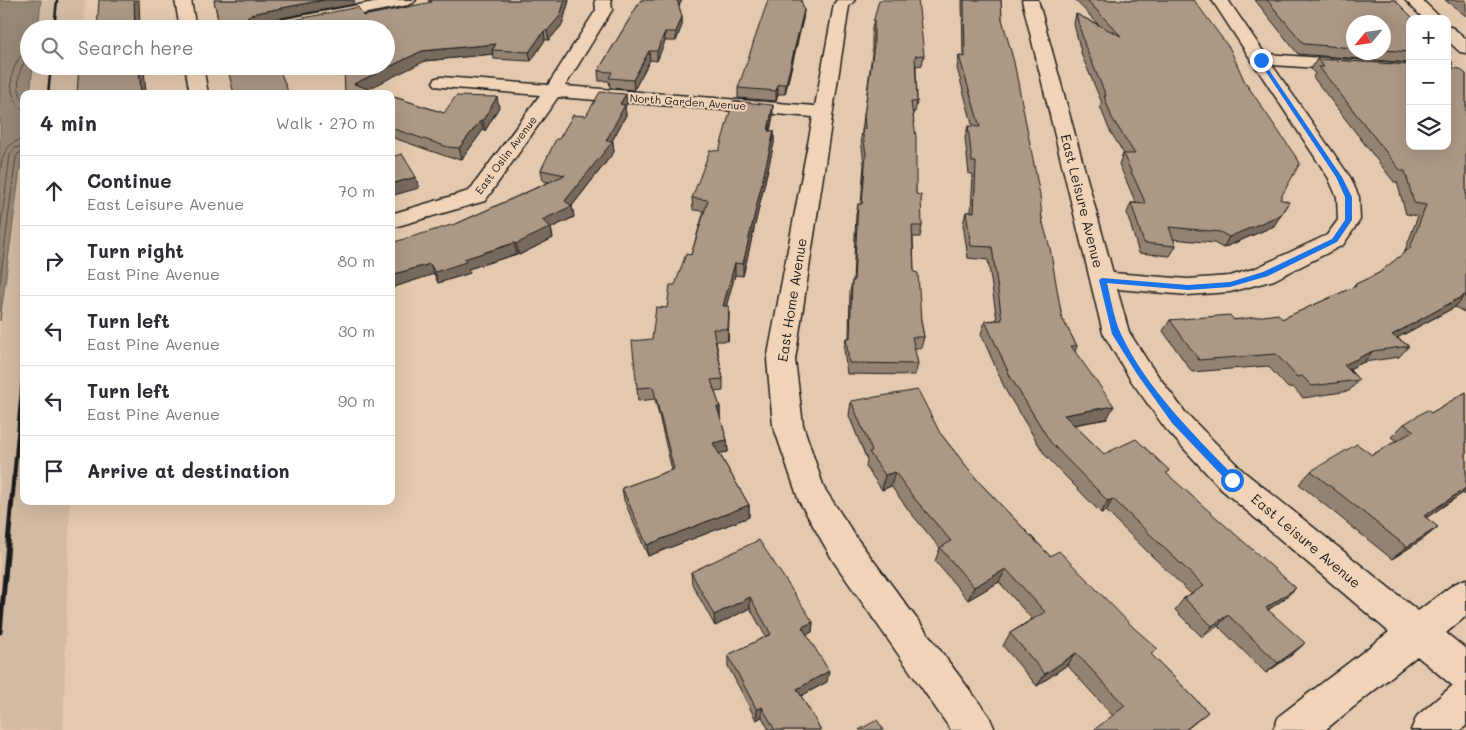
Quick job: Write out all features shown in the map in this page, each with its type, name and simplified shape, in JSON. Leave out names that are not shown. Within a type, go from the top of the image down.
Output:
[{"type":"street","points":[[182,0],[186,20]]},
{"type":"street","name":"East Oslin Avenue","points":[[395,220],[478,196],[553,91],[604,10],[603,0]]},
{"type":"street","name":"East Home Avenue","points":[[847,0],[842,4],[781,360],[788,425],[810,492],[846,551],[975,730]]},
{"type":"street","name":"East Leisure Avenue","points":[[1030,0],[1116,334],[1140,372],[1175,420],[1232,480],[1466,673]]},
{"type":"street","points":[[1102,280],[1188,287],[1230,284],[1265,274],[1335,240],[1349,220],[1348,197],[1339,177],[1220,0]]},
{"type":"street","points":[[1413,0],[1430,15]]},
{"type":"street","points":[[305,20],[400,1]]},
{"type":"street","points":[[1451,35],[1466,48]]},
{"type":"street","points":[[1261,60],[1406,69]]},
{"type":"street","points":[[196,75],[198,90]]},
{"type":"street","points":[[442,82],[553,91]]},
{"type":"street","name":"North Garden Avenue","points":[[553,91],[824,112]]},
{"type":"street","points":[[1293,730],[1466,595]]},
{"type":"street","points":[[1431,730],[1466,700]]},
{"type":"shaded area","points":[[41,0],[85,0],[84,20],[39,20]]},
{"type":"shaded area","points":[[32,75],[83,75],[82,90],[30,90]]},
{"type":"shaded area","points":[[20,169],[20,505],[70,505],[63,730],[0,730],[0,321]]},
{"type":"water","points":[[0,0],[41,0],[39,20],[20,20],[20,75],[32,75],[30,90],[20,90],[20,169],[0,321]]},
{"type":"building","points":[[99,0],[134,0],[135,20],[98,20]]},
{"type":"building","points":[[214,0],[324,0],[256,13],[248,16],[246,20],[218,20]]},
{"type":"building","points":[[431,0],[565,0],[560,16],[547,31],[544,31],[529,52],[492,50],[496,44],[422,51],[395,64],[395,20],[293,20],[358,7],[363,16],[432,2]]},
{"type":"building","points":[[641,0],[677,0],[682,17],[676,32],[665,32],[657,51],[649,51],[633,80],[609,78],[612,72],[598,71]]},
{"type":"building","points":[[768,0],[801,0],[804,10],[786,84],[778,84],[776,91],[738,88]]},
{"type":"building","points":[[879,0],[918,0],[924,55],[915,56],[917,102],[911,102],[916,137],[916,194],[921,195],[922,226],[912,226],[914,272],[918,273],[924,337],[912,337],[918,364],[849,363],[846,338],[850,338],[858,204],[862,204],[866,154],[862,129],[865,129],[864,116],[874,45],[874,19]]},
{"type":"building","points":[[964,0],[1001,0],[1002,19],[1014,62],[1040,195],[1042,220],[1050,248],[1062,318],[1077,346],[1071,346],[1114,406],[1064,415],[1104,454],[1136,439],[1170,471],[1166,473],[1296,588],[1266,608],[1305,643],[1278,663],[1228,615],[1212,626],[1184,598],[1204,586],[1113,499],[1108,501],[1051,443],[1011,378],[985,321],[1002,320],[992,247],[971,246],[966,212],[974,212],[976,162],[972,162],[968,126],[980,127],[959,56],[965,57]]},
{"type":"building","points":[[1087,0],[1194,0],[1230,49],[1245,82],[1300,163],[1280,199],[1289,202],[1280,215],[1229,237],[1220,232],[1169,227],[1176,246],[1144,243],[1131,203],[1146,204],[1123,154],[1135,154],[1112,118],[1104,96],[1106,96],[1085,46],[1076,14],[1121,36]]},
{"type":"building","points":[[1267,0],[1395,0],[1410,15],[1406,15],[1406,52],[1391,51],[1391,15],[1346,15],[1346,47],[1304,44]]},
{"type":"building","points":[[1317,59],[1406,65],[1406,150],[1451,150],[1451,60],[1453,68],[1460,69],[1466,74],[1466,296],[1392,335],[1409,346],[1373,351],[1344,365],[1359,380],[1312,386],[1302,376],[1297,377],[1276,354],[1199,360],[1170,320],[1230,315],[1234,320],[1278,314],[1282,319],[1356,286],[1354,285],[1379,273],[1410,248],[1426,205],[1414,203],[1405,171],[1401,171],[1319,67],[1324,67]]},
{"type":"building","points":[[78,75],[140,75],[141,90],[77,90]]},
{"type":"building","points":[[229,75],[282,75],[287,90],[233,90]]},
{"type":"building","points":[[344,75],[373,75],[354,84],[372,90],[345,90]]},
{"type":"building","points":[[600,92],[626,94],[620,104],[625,105],[606,141],[613,141],[565,201],[572,206],[542,220],[551,227],[516,244],[514,243],[464,259],[466,262],[435,272],[430,264],[395,274],[395,242],[458,223],[565,175],[541,170],[556,139],[559,139],[573,115],[586,116]]},
{"type":"building","points":[[456,96],[497,97],[483,120],[481,120],[459,148],[448,147],[395,129],[395,97],[444,113]]},
{"type":"building","points":[[733,101],[773,105],[768,131],[774,131],[743,264],[735,263],[723,306],[729,306],[728,329],[713,329],[723,379],[711,380],[720,407],[717,407],[727,440],[713,443],[749,505],[647,545],[622,488],[674,469],[653,387],[637,388],[632,341],[652,339],[656,307],[667,308],[670,285],[675,285],[686,254],[691,255],[708,200],[692,198],[710,150],[719,151]]},
{"type":"building","points":[[402,154],[416,177],[395,183],[395,156]]},
{"type":"building","points":[[918,390],[940,433],[978,481],[1050,556],[1059,551],[1134,628],[1158,649],[1151,654],[1208,712],[1185,730],[1096,730],[1125,706],[1076,653],[1045,674],[1010,633],[1045,612],[1006,569],[974,587],[940,548],[951,541],[914,498],[895,472],[885,475],[869,452],[872,451],[851,401]]},
{"type":"building","points":[[1466,392],[1466,488],[1424,516],[1438,527],[1407,547],[1311,471],[1357,444],[1372,455],[1414,431],[1404,424],[1427,410],[1431,413]]},
{"type":"building","points":[[759,540],[813,622],[802,627],[829,671],[797,689],[821,730],[775,730],[762,707],[757,710],[728,655],[771,634],[750,597],[714,615],[691,572]]},
{"type":"building","points":[[877,720],[884,730],[859,730]]},
{"type":"railway","points":[[55,20],[57,0]]},
{"type":"railway","points":[[48,90],[50,75]]},
{"type":"railway","points":[[14,479],[20,411]]},
{"type":"railway","points":[[0,632],[14,477]]},
{"type":"route","points":[[1232,480],[1175,420],[1140,372],[1116,334],[1102,280],[1188,287],[1230,284],[1265,274],[1335,240],[1349,220],[1348,197],[1339,177],[1261,60]]}]
